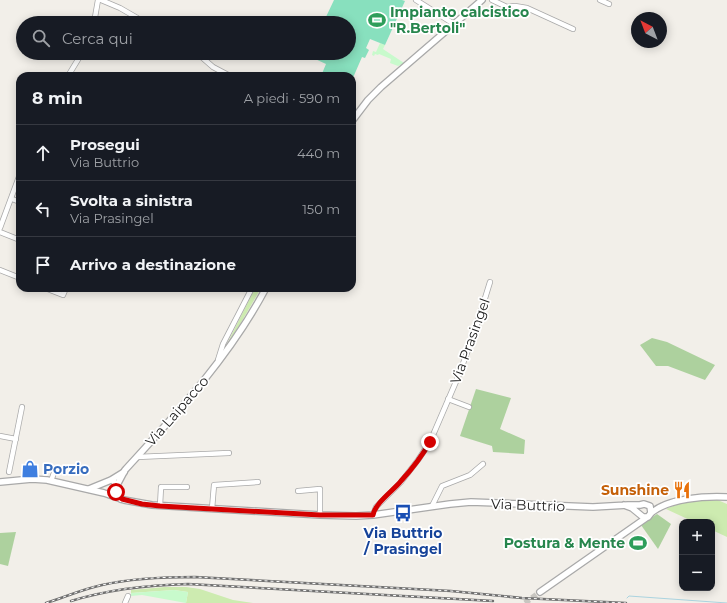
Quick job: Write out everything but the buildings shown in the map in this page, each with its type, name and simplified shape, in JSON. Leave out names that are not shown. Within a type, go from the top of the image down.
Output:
[{"type":"street","points":[[96,16],[100,0],[120,8],[134,16]]},
{"type":"street","points":[[416,0],[454,24]]},
{"type":"street","points":[[492,0],[507,7],[515,6],[534,11],[573,29]]},
{"type":"street","points":[[515,6],[518,0]]},
{"type":"street","points":[[600,0],[609,4]]},
{"type":"street","points":[[356,116],[368,100],[381,87],[479,1]]},
{"type":"street","points":[[70,72],[78,60]]},
{"type":"street","points":[[205,60],[213,67],[222,72]]},
{"type":"street","points":[[0,228],[16,186]]},
{"type":"street","points":[[12,199],[16,200]]},
{"type":"street","points":[[0,232],[16,238]]},
{"type":"street","points":[[0,270],[16,276]]},
{"type":"street","name":"Via Prasingel","points":[[373,515],[376,507],[401,482],[424,452],[437,428],[474,334],[490,282]]},
{"type":"street","points":[[55,292],[63,295],[64,292]]},
{"type":"street","name":"Via Laipacco","points":[[216,365],[224,344],[250,292]]},
{"type":"street","name":"Via Laipacco","points":[[108,481],[125,470],[216,365],[244,328],[264,292]]},
{"type":"street","name":"Via Prasingel","points":[[448,399],[469,407]]},
{"type":"street","points":[[9,472],[22,407]]},
{"type":"street","points":[[0,436],[16,439]]},
{"type":"street","name":"Via Laipacco","points":[[137,457],[229,453]]},
{"type":"street","points":[[432,506],[442,486],[470,475],[483,464]]},
{"type":"street","points":[[51,481],[55,470]]},
{"type":"street","name":"Via Laipacco","points":[[116,488],[125,470]]},
{"type":"street","name":"Via Buttrio","points":[[0,482],[32,479],[51,481],[142,504],[160,506],[320,515],[373,515],[471,502],[593,507],[643,504],[655,505],[668,504],[701,497],[727,497]]},
{"type":"street","points":[[108,481],[102,488],[107,494],[114,494],[116,488]]},
{"type":"street","points":[[86,489],[108,481],[114,482],[122,499]]},
{"type":"street","points":[[212,509],[214,484],[258,482]]},
{"type":"street","points":[[160,506],[161,486],[187,487]]},
{"type":"street","points":[[298,491],[320,489],[320,515]]},
{"type":"street","points":[[648,504],[651,508],[651,513]]},
{"type":"street","name":"Via Buttrio","points":[[540,592],[631,529],[658,508],[668,504]]},
{"type":"street","points":[[624,505],[632,508],[642,518],[646,518]]},
{"type":"street","points":[[631,529],[636,522],[640,505]]},
{"type":"street","points":[[126,603],[128,596]]},
{"type":"green space","points":[[334,0],[405,1],[385,45],[370,39],[366,48],[369,50],[365,58],[362,57],[355,72],[323,72],[326,64],[317,60],[356,60],[356,16],[326,16]]},
{"type":"green space","points":[[380,43],[385,45],[383,49],[404,63],[398,66],[390,63],[391,59],[379,54],[375,54],[374,56],[372,55],[373,51],[376,52]]},
{"type":"green space","points":[[253,292],[259,292],[242,321],[225,348]]},
{"type":"green space","points":[[652,338],[667,342],[715,365],[705,380],[668,366],[656,366],[640,345]]},
{"type":"green space","points":[[476,389],[511,398],[500,429],[525,440],[524,454],[493,452],[492,446],[460,436]]},
{"type":"green space","points":[[713,498],[727,504],[727,537],[715,531],[715,519],[688,519],[666,509],[683,502]]},
{"type":"green space","points":[[657,514],[671,524],[658,549],[641,525]]},
{"type":"green space","points":[[16,532],[8,566],[0,564],[0,533]]},
{"type":"green space","points":[[165,587],[200,589],[233,600],[253,603],[186,603],[188,592],[174,590],[131,593],[131,590]]},
{"type":"green space","points":[[174,590],[188,592],[186,603],[142,595],[131,596],[131,593]]},
{"type":"waterway","points":[[627,598],[629,596],[727,603]]},
{"type":"tunnel","points":[[525,603],[540,592]]},
{"type":"railway","points":[[46,603],[102,585],[148,578],[172,577],[451,591],[522,598],[626,603]]},
{"type":"railway","points":[[71,601],[100,593],[129,588],[188,584],[493,601]]},
{"type":"place","name":"Impianto calcistico \"R.Bertoli\"","points":[[377,20]]},
{"type":"place","name":"Porzio","points":[[30,469]]},
{"type":"place","name":"Sunshine","points":[[682,490]]},
{"type":"place","name":"Via Buttrio / Prasingel","points":[[403,513]]},
{"type":"place","name":"Postura & Mente","points":[[638,543]]},
{"type":"route","points":[[116,492],[122,499],[142,504],[160,506],[320,515],[373,515],[376,507],[401,482],[430,442]]}]
